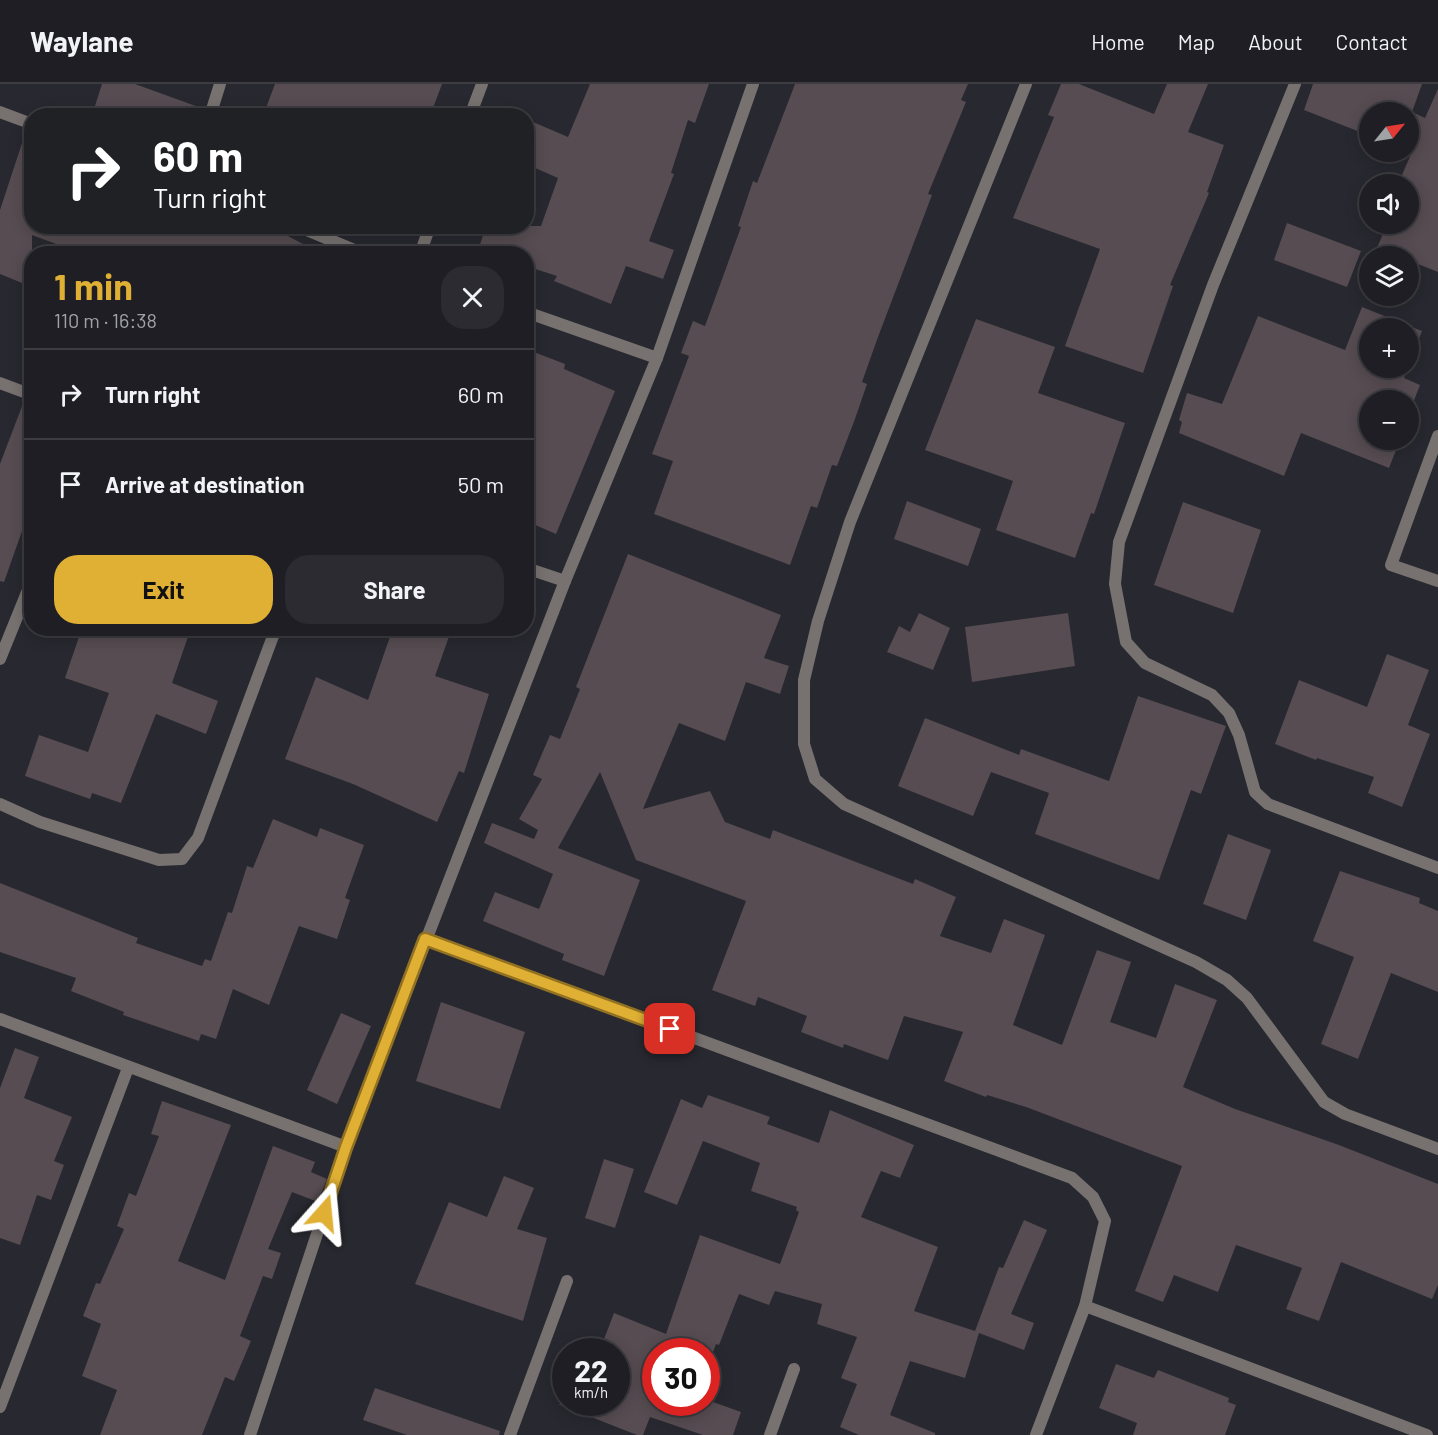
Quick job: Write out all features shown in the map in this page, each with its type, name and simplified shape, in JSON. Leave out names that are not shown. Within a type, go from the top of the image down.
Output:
[{"type":"street","points":[[212,108],[220,84]]},
{"type":"street","points":[[473,108],[482,84]]},
{"type":"street","points":[[250,1435],[346,1147],[565,581],[657,358],[753,84]]},
{"type":"street","points":[[1026,84],[850,522],[818,621],[804,680],[804,744],[814,779],[844,804],[1196,962],[1227,980],[1247,998],[1324,1102],[1344,1114],[1438,1149]]},
{"type":"street","points":[[1295,84],[1214,285],[1119,542],[1115,584],[1126,642],[1145,663],[1212,695],[1228,713],[1239,735],[1255,792],[1268,804],[1438,868]]},
{"type":"street","points":[[0,112],[24,121]]},
{"type":"street","points":[[316,234],[345,246]]},
{"type":"street","points":[[534,315],[657,358]]},
{"type":"street","points":[[0,383],[24,392]]},
{"type":"street","points":[[1438,436],[1391,565],[1438,581]]},
{"type":"street","points":[[534,571],[565,581]]},
{"type":"street","points":[[0,659],[24,600]]},
{"type":"street","points":[[0,804],[40,822],[159,860],[182,859],[198,838],[273,636]]},
{"type":"street","points":[[425,939],[1072,1178],[1093,1197],[1105,1221],[1085,1306],[1036,1435]]},
{"type":"street","points":[[0,1019],[346,1147]]},
{"type":"street","points":[[0,1407],[128,1068]]},
{"type":"street","points":[[510,1435],[567,1281]]},
{"type":"street","points":[[1085,1306],[1427,1435]]},
{"type":"street","points":[[770,1435],[794,1369]]},
{"type":"building","points":[[102,84],[135,84],[201,108],[94,108]]},
{"type":"building","points":[[275,84],[442,84],[433,108],[266,108]]},
{"type":"building","points":[[590,84],[709,84],[695,123],[688,120],[671,173],[674,174],[649,241],[674,250],[663,279],[626,266],[611,304],[554,281],[557,276],[534,269],[534,246],[480,246],[483,234],[534,234],[534,226],[541,226],[558,178],[534,168],[534,122],[568,137]]},
{"type":"building","points":[[795,84],[968,84],[961,100],[966,102],[928,194],[932,195],[862,382],[867,384],[855,419],[837,466],[832,465],[817,508],[811,506],[790,565],[654,514],[673,461],[652,454],[689,356],[681,353],[693,321],[705,326],[741,227],[738,226],[753,181],[757,183]]},
{"type":"building","points":[[1061,84],[1079,84],[1154,114],[1167,84],[1208,84],[1188,132],[1224,145],[1207,192],[1209,193],[1170,285],[1173,286],[1143,373],[1065,346],[1100,249],[1013,218],[1054,117],[1048,115]]},
{"type":"building","points":[[1313,84],[1422,84],[1416,102],[1359,102],[1359,132],[1304,110]]},
{"type":"building","points":[[1438,89],[1438,272],[1419,264],[1419,246],[1378,246],[1383,234],[1419,234],[1419,174],[1402,174],[1408,162],[1419,162],[1419,115],[1425,118]]},
{"type":"building","points":[[24,137],[24,234],[284,234],[307,246],[62,246],[32,235],[32,246],[24,246],[24,284],[0,274],[0,210]]},
{"type":"building","points":[[1287,223],[1359,250],[1359,256],[1347,287],[1274,260]]},
{"type":"building","points":[[1362,307],[1390,318],[1359,318],[1359,378],[1404,378],[1420,385],[1418,390],[1359,390],[1359,450],[1396,450],[1389,468],[1301,433],[1284,476],[1179,433],[1182,422],[1179,420],[1187,393],[1222,404],[1258,316],[1345,350]]},
{"type":"building","points":[[976,319],[1055,347],[1038,393],[1125,423],[1094,514],[1091,513],[1075,558],[996,530],[1013,481],[925,450]]},
{"type":"building","points":[[534,352],[565,364],[564,369],[615,391],[556,534],[534,524]]},
{"type":"building","points":[[24,401],[24,526],[4,582],[0,581],[0,464]]},
{"type":"building","points":[[907,501],[981,529],[968,566],[894,539]]},
{"type":"building","points":[[1183,502],[1261,530],[1233,613],[1154,585]]},
{"type":"building","points":[[628,554],[781,615],[764,658],[789,666],[780,694],[746,682],[725,741],[679,723],[643,809],[710,791],[725,822],[770,839],[773,830],[913,884],[915,879],[956,897],[940,936],[991,953],[1004,919],[1045,935],[1013,1025],[1062,1045],[1097,950],[1131,962],[1110,1022],[1156,1038],[1175,984],[1217,1000],[1183,1087],[1235,1109],[1339,1145],[1438,1184],[1438,1285],[1432,1299],[1341,1262],[1319,1321],[1286,1309],[1302,1268],[1236,1245],[1218,1292],[1174,1275],[1163,1302],[1135,1291],[1182,1166],[1026,1107],[987,1095],[986,1097],[944,1081],[963,1032],[904,1016],[888,1060],[844,1044],[843,1048],[801,1032],[807,1016],[758,997],[755,1006],[712,990],[746,901],[636,860],[600,772],[558,848],[640,880],[604,976],[562,960],[564,954],[483,921],[495,892],[539,909],[553,874],[484,843],[492,823],[534,839],[538,830],[519,819],[542,779],[533,775],[550,735],[560,739],[580,689],[576,687]]},
{"type":"building","points":[[919,613],[950,628],[933,670],[887,652],[899,626],[910,632]]},
{"type":"building","points":[[1068,613],[1075,666],[972,682],[965,627]]},
{"type":"building","points":[[79,636],[188,636],[172,683],[218,701],[206,734],[156,714],[121,803],[92,793],[90,799],[25,776],[39,735],[88,752],[109,693],[65,678]]},
{"type":"building","points":[[390,636],[449,636],[435,676],[489,694],[464,773],[459,771],[437,822],[353,784],[285,759],[316,677],[368,700]]},
{"type":"building","points":[[1387,654],[1429,670],[1408,725],[1430,734],[1402,807],[1368,793],[1374,777],[1317,758],[1316,760],[1275,744],[1299,680],[1367,707]]},
{"type":"building","points":[[1138,696],[1226,726],[1201,794],[1191,790],[1159,880],[1035,834],[1049,793],[991,772],[973,816],[898,786],[925,718],[1019,755],[1021,749],[1109,781]]},
{"type":"building","points":[[273,819],[317,837],[320,828],[364,845],[345,898],[350,900],[337,939],[299,926],[269,1005],[233,989],[216,1039],[201,1034],[199,1041],[123,1015],[124,1012],[71,991],[76,978],[0,952],[0,883],[138,938],[136,943],[202,966],[205,959],[211,961],[228,912],[232,913],[247,866],[253,868]]},
{"type":"building","points":[[1228,834],[1271,850],[1246,920],[1203,904]]},
{"type":"building","points":[[1340,871],[1420,898],[1419,903],[1438,911],[1438,992],[1391,973],[1358,1059],[1321,1044],[1354,957],[1313,941]]},
{"type":"building","points":[[441,1002],[525,1032],[500,1109],[416,1081]]},
{"type":"building","points":[[341,1013],[371,1026],[337,1104],[307,1090]]},
{"type":"building","points":[[15,1048],[39,1057],[24,1098],[72,1117],[54,1161],[64,1165],[51,1200],[37,1195],[20,1245],[0,1238],[0,1088]]},
{"type":"building","points":[[708,1095],[770,1117],[767,1124],[819,1143],[830,1110],[914,1145],[900,1178],[881,1171],[861,1217],[938,1247],[914,1311],[975,1331],[999,1267],[1003,1268],[1024,1220],[1047,1230],[1011,1314],[1034,1323],[1024,1350],[979,1333],[965,1378],[910,1361],[890,1415],[935,1433],[935,1435],[859,1435],[840,1427],[857,1384],[841,1378],[857,1337],[817,1324],[822,1304],[775,1291],[769,1305],[739,1294],[720,1342],[720,1338],[642,1338],[642,1416],[720,1416],[720,1404],[741,1412],[733,1435],[703,1435],[650,1417],[643,1435],[637,1435],[589,1416],[630,1416],[630,1338],[604,1338],[614,1313],[666,1334],[700,1235],[780,1264],[799,1212],[796,1210],[797,1207],[751,1191],[760,1163],[703,1141],[677,1205],[644,1192],[681,1099],[702,1108]]},
{"type":"building","points":[[162,1101],[231,1125],[178,1261],[225,1280],[273,1146],[315,1162],[311,1172],[327,1179],[318,1202],[292,1192],[268,1249],[281,1253],[272,1279],[263,1276],[240,1336],[251,1341],[234,1381],[225,1377],[202,1435],[100,1435],[117,1390],[82,1376],[101,1324],[83,1316],[96,1283],[100,1284],[124,1229],[117,1226],[129,1193],[136,1196],[159,1136],[151,1134]]},
{"type":"building","points":[[604,1159],[634,1169],[615,1228],[585,1218]]},
{"type":"building","points":[[504,1176],[534,1188],[517,1229],[547,1238],[523,1321],[415,1284],[449,1202],[487,1217]]},
{"type":"building","points":[[1116,1364],[1154,1378],[1158,1370],[1229,1398],[1228,1402],[1236,1405],[1225,1435],[1133,1435],[1137,1423],[1099,1408]]},
{"type":"building","points":[[375,1388],[500,1431],[499,1435],[407,1435],[363,1420]]},
{"type":"route","points":[[324,1213],[346,1147],[425,939],[670,1029]]}]
